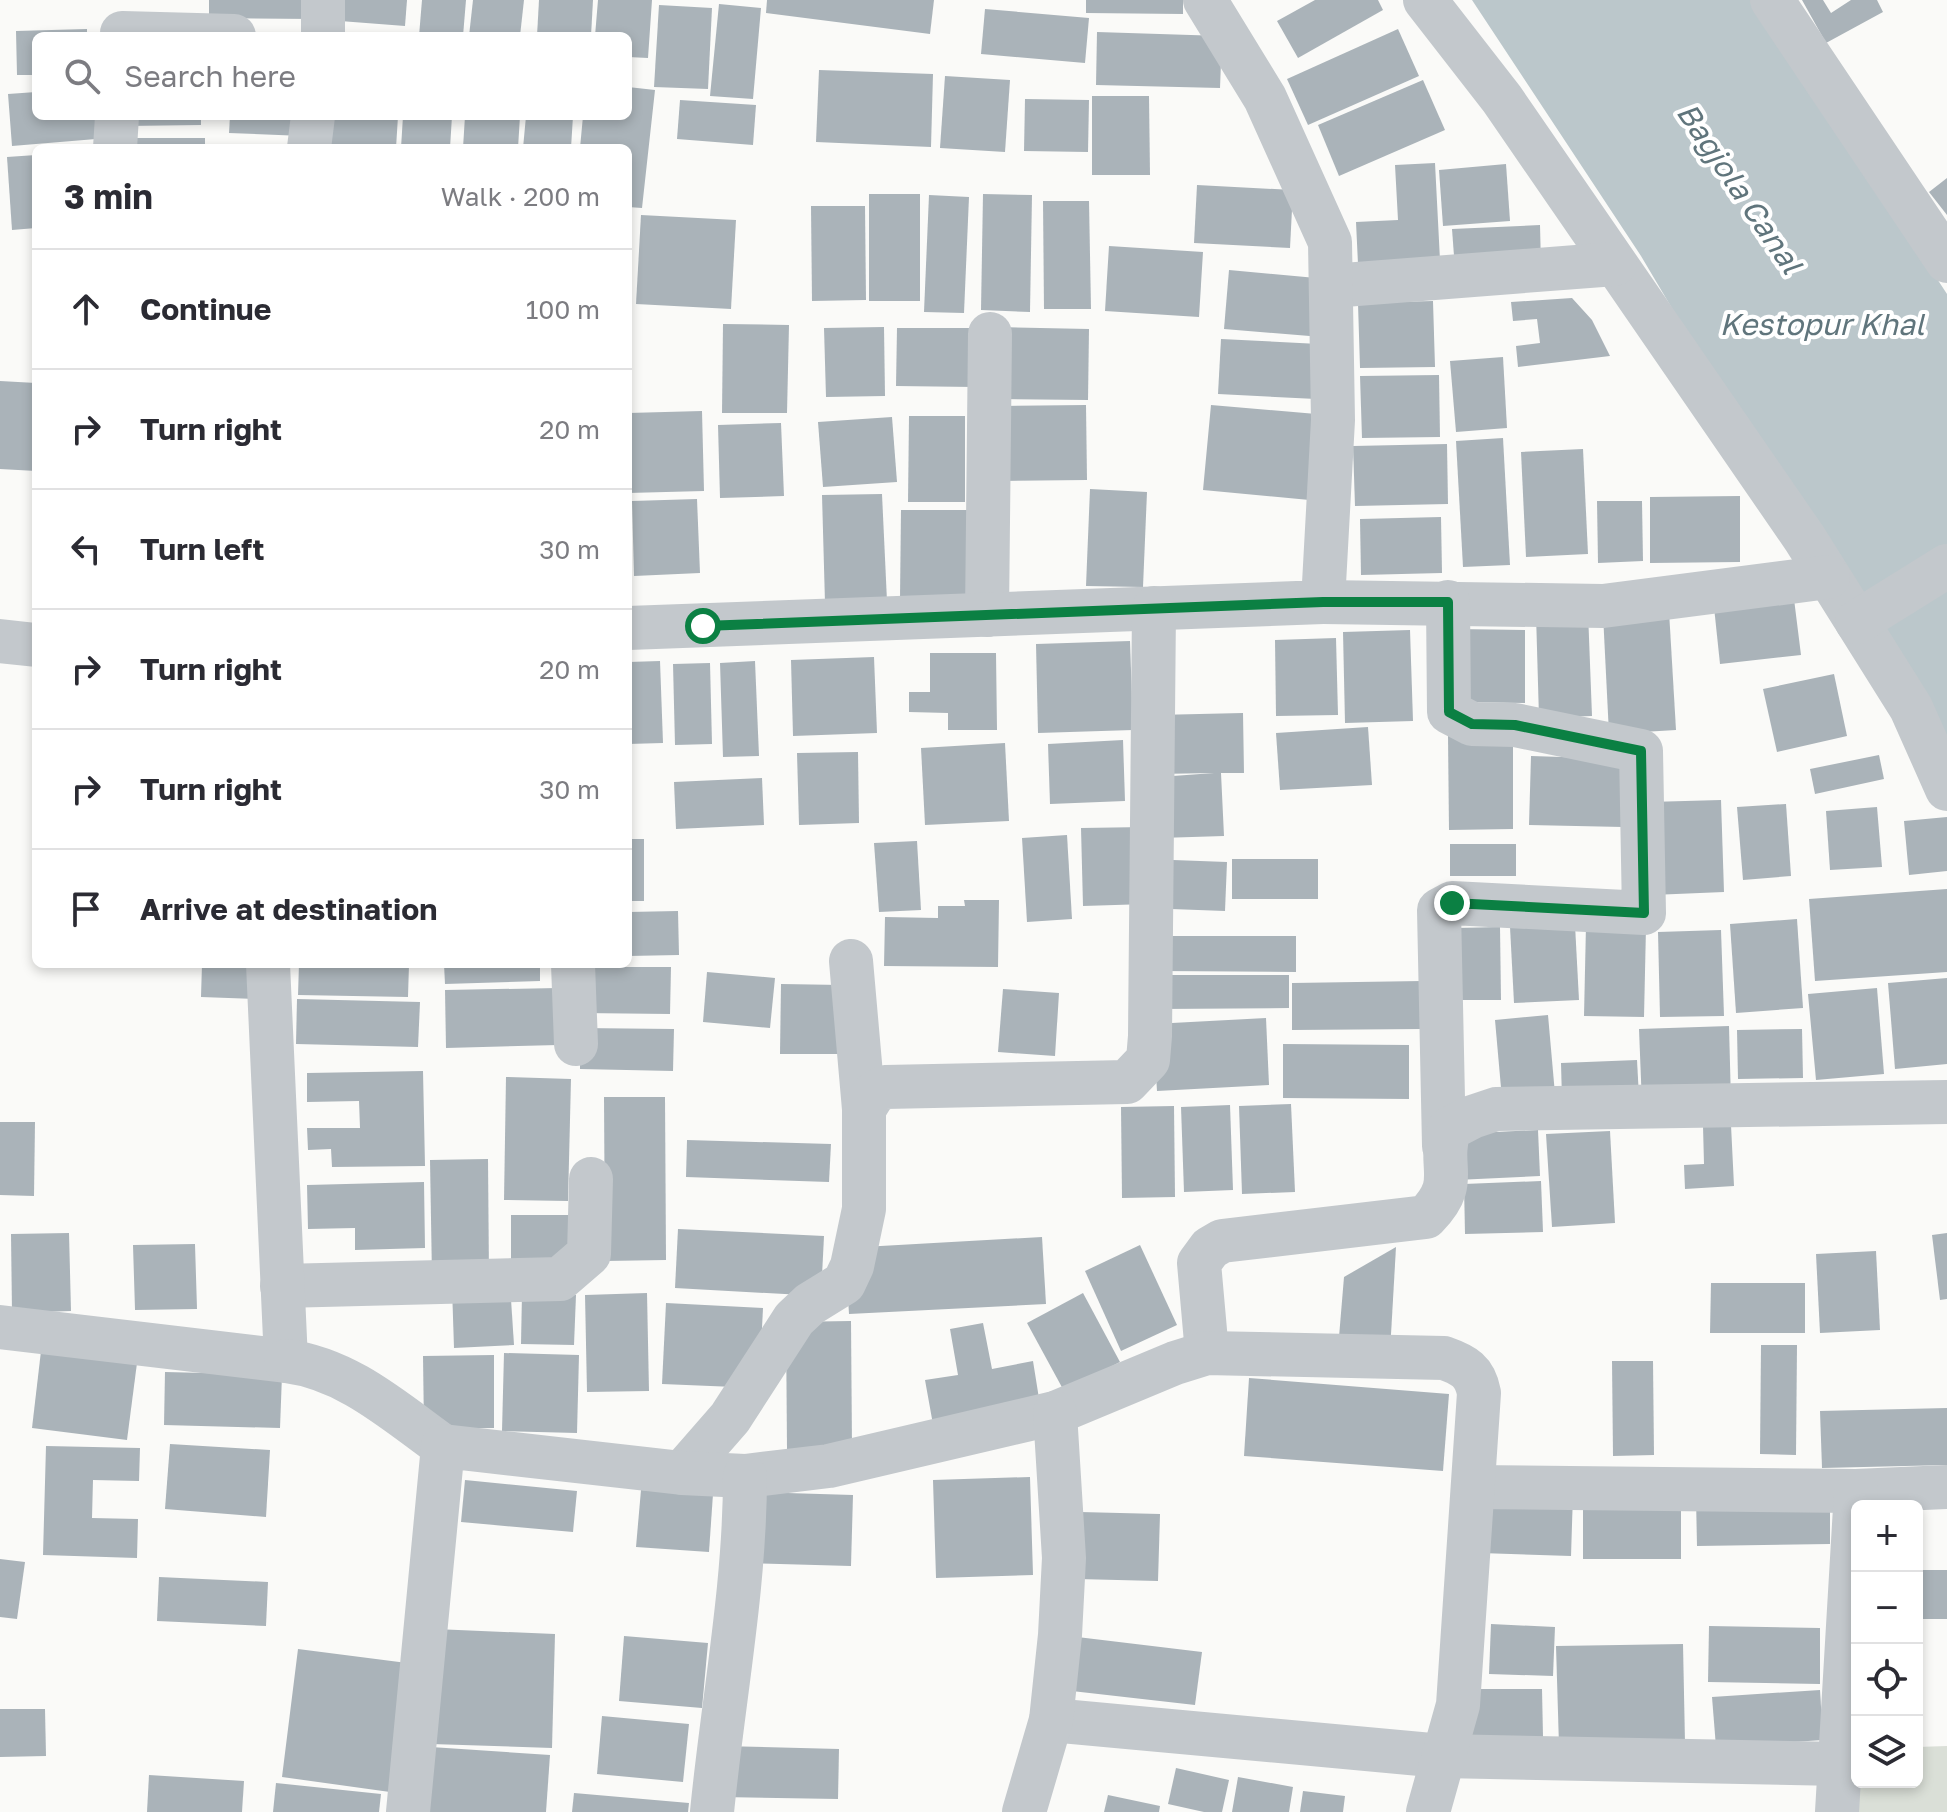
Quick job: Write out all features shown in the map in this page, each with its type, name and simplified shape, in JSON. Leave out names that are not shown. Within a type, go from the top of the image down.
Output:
[{"type":"street","points":[[323,0],[323,32]]},
{"type":"street","points":[[1205,0],[1265,98],[1330,242],[1333,420],[1323,602]]},
{"type":"street","points":[[1425,0],[1502,99],[1828,577],[1911,708],[1947,789]]},
{"type":"street","points":[[1772,0],[1947,261]]},
{"type":"street","points":[[115,144],[117,120]]},
{"type":"street","points":[[310,144],[312,120]]},
{"type":"street","points":[[1331,286],[1615,264]]},
{"type":"street","points":[[987,615],[990,334]]},
{"type":"street","points":[[1857,622],[1947,566]]},
{"type":"street","points":[[632,628],[1323,602],[1603,606],[1828,577]]},
{"type":"street","points":[[1207,1353],[1199,1263],[1210,1248],[1222,1241],[1426,1217],[1439,1203],[1447,1187],[1439,910],[1452,903],[1644,913],[1641,751],[1515,725],[1472,724],[1449,712],[1448,602]]},
{"type":"street","points":[[864,1109],[874,1093],[885,1087],[1127,1082],[1148,1060],[1154,608]]},
{"type":"street","points":[[0,641],[32,645]]},
{"type":"street","points":[[682,1473],[730,1418],[794,1319],[810,1304],[844,1283],[852,1266],[864,1209],[864,1109],[851,961]]},
{"type":"street","points":[[268,968],[286,1361]]},
{"type":"street","points":[[573,968],[576,1044]]},
{"type":"street","points":[[1444,1146],[1449,1129],[1496,1109],[1947,1102]]},
{"type":"street","points":[[282,1286],[560,1279],[589,1254],[591,1179]]},
{"type":"street","points":[[0,1327],[309,1364],[357,1385],[443,1446],[682,1473],[745,1476],[829,1466],[1055,1413],[1175,1363],[1207,1353],[1444,1358],[1466,1366],[1477,1380],[1479,1393],[1458,1705],[1428,1812]]},
{"type":"street","points":[[1024,1812],[1051,1720],[1064,1558],[1055,1413]]},
{"type":"street","points":[[408,1812],[443,1446]]},
{"type":"street","points":[[712,1812],[740,1588],[745,1476]]},
{"type":"street","points":[[1473,1487],[1856,1491],[1947,1487]]},
{"type":"street","points":[[1837,1812],[1856,1491]]},
{"type":"street","points":[[1051,1720],[1442,1756],[1840,1764]]},
{"type":"shaded area","points":[[1947,1746],[1947,1812],[1854,1812],[1856,1788],[1923,1788],[1923,1747]]},
{"type":"water","name":"Kestopur Khal","points":[[1472,0],[1754,0],[1947,294],[1947,773],[1641,256]]},
{"type":"building","points":[[209,0],[315,0],[314,19],[209,18]]},
{"type":"building","points":[[342,0],[407,0],[405,26],[340,21]]},
{"type":"building","points":[[422,0],[466,0],[463,32],[419,32]]},
{"type":"building","points":[[473,0],[524,0],[520,32],[469,32]]},
{"type":"building","points":[[539,0],[593,0],[591,32],[537,32]]},
{"type":"building","points":[[598,0],[652,0],[648,58],[632,57],[632,32],[595,32]]},
{"type":"building","points":[[767,0],[934,0],[930,34],[766,13]]},
{"type":"building","points":[[1086,0],[1183,0],[1183,14],[1086,13]]},
{"type":"building","points":[[1315,0],[1378,0],[1383,10],[1298,58],[1277,21]]},
{"type":"building","points":[[1802,0],[1823,0],[1831,13],[1851,0],[1877,0],[1883,12],[1826,43]]},
{"type":"building","points":[[719,4],[761,8],[753,99],[710,96]]},
{"type":"building","points":[[659,5],[712,8],[708,89],[654,87]]},
{"type":"building","points":[[985,9],[1089,18],[1085,63],[981,54]]},
{"type":"building","points":[[87,29],[87,32],[32,32],[32,75],[17,75],[16,31]]},
{"type":"building","points":[[1398,29],[1419,76],[1308,125],[1287,79]]},
{"type":"building","points":[[1097,32],[1222,36],[1220,88],[1096,85]]},
{"type":"building","points":[[819,70],[933,74],[931,147],[816,142]]},
{"type":"building","points":[[945,76],[1010,80],[1005,152],[940,148]]},
{"type":"building","points":[[1423,80],[1445,130],[1339,176],[1318,125]]},
{"type":"building","points":[[632,87],[655,90],[642,208],[632,207],[632,144],[580,144],[583,120],[632,120]]},
{"type":"building","points":[[32,92],[32,120],[106,120],[108,138],[12,146],[8,94]]},
{"type":"building","points":[[1092,96],[1149,96],[1150,175],[1092,175]]},
{"type":"building","points":[[1025,99],[1089,100],[1088,152],[1024,151]]},
{"type":"building","points":[[680,100],[756,105],[753,145],[677,139]]},
{"type":"building","points":[[126,120],[201,120],[201,125],[126,126]]},
{"type":"building","points":[[230,120],[303,120],[303,136],[229,133]]},
{"type":"building","points":[[331,120],[398,120],[396,144],[329,144]]},
{"type":"building","points":[[403,120],[452,120],[450,144],[401,144]]},
{"type":"building","points":[[465,120],[520,120],[518,144],[463,144]]},
{"type":"building","points":[[526,120],[573,120],[571,144],[523,144]]},
{"type":"building","points":[[126,138],[205,138],[205,144],[126,144]]},
{"type":"building","points":[[32,155],[32,228],[12,230],[7,157]]},
{"type":"building","points":[[1435,163],[1440,260],[1358,264],[1356,222],[1398,220],[1395,165]]},
{"type":"building","points":[[1506,164],[1510,221],[1443,226],[1439,170]]},
{"type":"building","points":[[1947,178],[1947,215],[1929,192]]},
{"type":"building","points":[[1197,185],[1293,190],[1290,248],[1194,243]]},
{"type":"building","points":[[869,194],[920,194],[920,301],[869,301]]},
{"type":"building","points":[[983,194],[1032,195],[1030,312],[981,310]]},
{"type":"building","points":[[929,195],[969,197],[964,313],[924,312]]},
{"type":"building","points":[[1043,201],[1089,201],[1091,309],[1044,309]]},
{"type":"building","points":[[811,206],[865,206],[866,300],[812,301]]},
{"type":"building","points":[[641,215],[736,220],[731,309],[636,304]]},
{"type":"building","points":[[1540,225],[1541,264],[1455,269],[1452,229]]},
{"type":"building","points":[[1109,246],[1203,252],[1199,317],[1105,311]]},
{"type":"building","points":[[1229,270],[1327,279],[1322,337],[1224,329]]},
{"type":"building","points":[[1572,298],[1592,320],[1610,356],[1518,367],[1516,346],[1540,343],[1537,319],[1513,321],[1511,302]]},
{"type":"building","points":[[1433,301],[1435,367],[1360,368],[1358,303]]},
{"type":"building","points":[[723,324],[789,325],[787,413],[722,413]]},
{"type":"building","points":[[884,327],[885,396],[826,397],[824,328]]},
{"type":"building","points":[[998,327],[1089,329],[1088,400],[996,399]]},
{"type":"building","points":[[897,328],[974,328],[974,387],[896,386]]},
{"type":"building","points":[[1221,339],[1319,344],[1316,399],[1218,394]]},
{"type":"building","points":[[1503,357],[1507,428],[1456,432],[1450,361]]},
{"type":"building","points":[[1439,375],[1440,437],[1362,438],[1360,376]]},
{"type":"building","points":[[0,381],[32,383],[32,471],[0,469]]},
{"type":"building","points":[[1086,405],[1087,480],[1002,481],[1001,406]]},
{"type":"building","points":[[1211,405],[1328,415],[1320,501],[1203,490]]},
{"type":"building","points":[[702,411],[704,491],[632,493],[632,413]]},
{"type":"building","points":[[909,416],[965,416],[965,502],[908,502]]},
{"type":"building","points":[[892,417],[897,482],[823,487],[818,422]]},
{"type":"building","points":[[781,423],[784,496],[720,498],[718,425]]},
{"type":"building","points":[[1503,438],[1510,565],[1463,567],[1456,441]]},
{"type":"building","points":[[1447,444],[1448,504],[1355,506],[1353,446]]},
{"type":"building","points":[[1583,449],[1588,554],[1526,557],[1521,452]]},
{"type":"building","points":[[1090,489],[1147,492],[1143,587],[1086,586]]},
{"type":"building","points":[[882,494],[887,601],[825,603],[822,495]]},
{"type":"building","points":[[1740,496],[1740,562],[1650,563],[1650,497]]},
{"type":"building","points":[[697,499],[700,573],[634,576],[632,501]]},
{"type":"building","points":[[1597,501],[1642,501],[1643,561],[1598,563]]},
{"type":"building","points":[[901,510],[971,510],[971,597],[900,598]]},
{"type":"building","points":[[1441,517],[1442,573],[1361,575],[1360,519]]},
{"type":"building","points":[[1794,599],[1801,655],[1720,664],[1714,607]]},
{"type":"building","points":[[1669,611],[1676,730],[1609,734],[1603,614]]},
{"type":"building","points":[[1588,612],[1592,716],[1539,718],[1536,614]]},
{"type":"building","points":[[1456,629],[1525,630],[1525,703],[1455,702]]},
{"type":"building","points":[[1410,630],[1413,721],[1345,723],[1343,632]]},
{"type":"building","points":[[1336,638],[1338,715],[1276,716],[1275,640]]},
{"type":"building","points":[[1130,641],[1133,730],[1038,733],[1036,644]]},
{"type":"building","points":[[930,653],[996,653],[997,730],[948,730],[948,713],[909,712],[909,692],[930,692]]},
{"type":"building","points":[[874,657],[877,733],[793,736],[791,660]]},
{"type":"building","points":[[660,661],[663,743],[632,744],[632,662]]},
{"type":"building","points":[[755,661],[759,756],[723,757],[720,663]]},
{"type":"building","points":[[710,663],[712,744],[675,745],[673,664]]},
{"type":"building","points":[[1834,674],[1847,736],[1777,752],[1763,689]]},
{"type":"building","points":[[1243,713],[1244,773],[1221,773],[1224,836],[1160,838],[1159,777],[1214,773],[1157,774],[1156,715]]},
{"type":"building","points":[[1368,727],[1372,785],[1280,790],[1276,733]]},
{"type":"building","points":[[1448,736],[1513,736],[1513,829],[1449,830]]},
{"type":"building","points":[[1123,740],[1125,801],[1050,804],[1048,744]]},
{"type":"building","points":[[1005,743],[1009,821],[925,825],[921,748]]},
{"type":"building","points":[[858,752],[859,823],[799,825],[797,753]]},
{"type":"building","points":[[1879,755],[1884,779],[1815,794],[1810,769]]},
{"type":"building","points":[[1531,756],[1624,759],[1623,827],[1529,825]]},
{"type":"building","points":[[762,778],[764,825],[676,829],[674,782]]},
{"type":"building","points":[[1721,800],[1724,892],[1652,895],[1649,802]]},
{"type":"building","points":[[1786,804],[1791,876],[1743,880],[1737,807]]},
{"type":"building","points":[[1877,807],[1882,867],[1830,870],[1826,811]]},
{"type":"building","points":[[1947,817],[1947,871],[1909,875],[1904,821]]},
{"type":"building","points":[[1145,827],[1147,904],[1083,906],[1081,828]]},
{"type":"building","points":[[1067,835],[1072,919],[1027,922],[1022,838]]},
{"type":"building","points":[[632,839],[644,839],[644,901],[632,901]]},
{"type":"building","points":[[917,841],[921,910],[879,912],[874,843]]},
{"type":"building","points":[[1450,844],[1516,844],[1516,876],[1450,876]]},
{"type":"building","points":[[1232,859],[1318,859],[1318,899],[1232,899]]},
{"type":"building","points":[[1173,860],[1227,862],[1225,911],[1171,909]]},
{"type":"building","points":[[1947,889],[1947,972],[1815,981],[1809,899]]},
{"type":"building","points":[[964,900],[999,900],[998,967],[884,966],[885,917],[938,918],[938,906],[965,906]]},
{"type":"building","points":[[678,911],[679,955],[632,956],[632,912]]},
{"type":"building","points":[[1797,919],[1803,1008],[1736,1013],[1730,924]]},
{"type":"building","points":[[1575,925],[1579,1000],[1514,1003],[1510,927]]},
{"type":"building","points":[[1586,925],[1646,927],[1644,1017],[1584,1016]]},
{"type":"building","points":[[1500,927],[1501,1000],[1458,1000],[1457,928]]},
{"type":"building","points":[[1721,930],[1724,1016],[1660,1017],[1658,932]]},
{"type":"building","points":[[1160,936],[1296,936],[1296,972],[1159,971]]},
{"type":"building","points":[[671,967],[670,1014],[581,1013],[582,968]]},
{"type":"building","points":[[202,968],[259,968],[258,999],[201,997]]},
{"type":"building","points":[[299,968],[409,968],[408,997],[298,995]]},
{"type":"building","points":[[444,968],[540,968],[540,981],[445,984]]},
{"type":"building","points":[[707,972],[775,978],[770,1028],[703,1022]]},
{"type":"building","points":[[1159,975],[1289,975],[1289,1008],[1159,1009]]},
{"type":"building","points":[[1947,978],[1947,1064],[1895,1069],[1888,983]]},
{"type":"building","points":[[1422,981],[1423,1029],[1292,1030],[1292,983]]},
{"type":"building","points":[[781,984],[842,985],[842,1054],[780,1054]]},
{"type":"building","points":[[558,988],[558,1045],[446,1048],[445,990]]},
{"type":"building","points":[[1877,988],[1884,1074],[1816,1080],[1808,994]]},
{"type":"building","points":[[1003,989],[1059,993],[1055,1056],[998,1052]]},
{"type":"building","points":[[297,999],[420,1002],[418,1047],[296,1044]]},
{"type":"building","points":[[1548,1015],[1555,1094],[1502,1099],[1495,1020]]},
{"type":"building","points":[[1266,1018],[1269,1085],[1157,1091],[1153,1024]]},
{"type":"building","points":[[1729,1026],[1731,1102],[1642,1105],[1639,1029]]},
{"type":"building","points":[[580,1028],[674,1029],[673,1071],[580,1069]]},
{"type":"building","points":[[1802,1029],[1803,1078],[1738,1079],[1737,1030]]},
{"type":"building","points":[[1283,1044],[1409,1045],[1409,1099],[1283,1098]]},
{"type":"building","points":[[1637,1060],[1639,1097],[1562,1100],[1561,1063]]},
{"type":"building","points":[[423,1071],[425,1166],[332,1167],[331,1149],[308,1150],[307,1128],[360,1128],[359,1101],[307,1102],[307,1073]]},
{"type":"building","points":[[506,1077],[571,1079],[568,1201],[504,1200]]},
{"type":"building","points":[[604,1097],[665,1097],[666,1260],[605,1261]]},
{"type":"building","points":[[1291,1104],[1295,1192],[1242,1194],[1239,1106]]},
{"type":"building","points":[[1230,1105],[1233,1190],[1184,1192],[1181,1107]]},
{"type":"building","points":[[1174,1106],[1175,1197],[1122,1198],[1121,1107]]},
{"type":"building","points":[[0,1122],[35,1122],[34,1196],[0,1195]]},
{"type":"building","points":[[1731,1125],[1734,1186],[1685,1189],[1684,1165],[1704,1164],[1703,1126]]},
{"type":"building","points":[[1538,1130],[1540,1176],[1456,1180],[1454,1134]]},
{"type":"building","points":[[1610,1131],[1615,1223],[1552,1227],[1546,1134]]},
{"type":"building","points":[[687,1140],[831,1144],[829,1182],[686,1177]]},
{"type":"building","points":[[488,1159],[489,1277],[432,1277],[430,1160]]},
{"type":"building","points":[[1541,1181],[1543,1232],[1465,1234],[1464,1184]]},
{"type":"building","points":[[424,1182],[425,1248],[355,1250],[355,1228],[308,1229],[307,1185]]},
{"type":"building","points":[[511,1215],[569,1215],[568,1262],[511,1261]]},
{"type":"building","points":[[678,1229],[824,1236],[821,1296],[675,1288]]},
{"type":"building","points":[[69,1233],[71,1311],[12,1313],[11,1234]]},
{"type":"building","points":[[1947,1233],[1947,1299],[1940,1300],[1932,1235]]},
{"type":"building","points":[[1042,1237],[1046,1304],[849,1314],[845,1248]]},
{"type":"building","points":[[195,1244],[197,1309],[135,1310],[133,1245]]},
{"type":"building","points":[[1140,1245],[1177,1325],[1121,1351],[1085,1271]]},
{"type":"building","points":[[1396,1247],[1390,1352],[1338,1349],[1344,1277]]},
{"type":"building","points":[[1876,1251],[1880,1330],[1820,1333],[1816,1254]]},
{"type":"building","points":[[1711,1283],[1805,1283],[1805,1333],[1710,1333]]},
{"type":"building","points":[[510,1284],[514,1345],[454,1348],[452,1287]]},
{"type":"building","points":[[522,1293],[576,1295],[574,1345],[521,1344]]},
{"type":"building","points":[[647,1293],[649,1391],[587,1392],[585,1295]]},
{"type":"building","points":[[1083,1293],[1120,1362],[1064,1391],[1027,1323]]},
{"type":"building","points":[[666,1303],[763,1308],[759,1388],[662,1384]]},
{"type":"building","points":[[851,1321],[852,1449],[787,1450],[786,1322]]},
{"type":"building","points":[[983,1323],[992,1369],[1033,1361],[1041,1411],[934,1430],[925,1380],[958,1375],[950,1329]]},
{"type":"building","points":[[1761,1345],[1797,1345],[1796,1455],[1760,1454]]},
{"type":"building","points":[[41,1351],[137,1363],[127,1440],[32,1428]]},
{"type":"building","points":[[504,1353],[579,1355],[577,1433],[502,1431]]},
{"type":"building","points":[[494,1355],[494,1428],[424,1429],[423,1356]]},
{"type":"building","points":[[1612,1361],[1653,1361],[1654,1455],[1613,1456]]},
{"type":"building","points":[[165,1372],[282,1375],[280,1428],[164,1425]]},
{"type":"building","points":[[1249,1378],[1449,1394],[1443,1471],[1244,1456]]},
{"type":"building","points":[[1947,1408],[1947,1465],[1822,1468],[1820,1411]]},
{"type":"building","points":[[170,1444],[270,1450],[266,1517],[165,1509]]},
{"type":"building","points":[[46,1446],[140,1448],[139,1481],[93,1480],[92,1518],[138,1519],[137,1558],[43,1555]]},
{"type":"building","points":[[1030,1477],[1033,1575],[936,1578],[933,1480]]},
{"type":"building","points":[[465,1480],[577,1491],[573,1532],[461,1522]]},
{"type":"building","points":[[641,1490],[713,1494],[709,1552],[636,1547]]},
{"type":"building","points":[[1482,1491],[1573,1494],[1571,1556],[1480,1553]]},
{"type":"building","points":[[750,1492],[853,1495],[851,1566],[748,1563]]},
{"type":"building","points":[[1583,1495],[1681,1495],[1681,1559],[1583,1559]]},
{"type":"building","points":[[1830,1497],[1830,1544],[1697,1546],[1696,1498]]},
{"type":"building","points":[[1080,1512],[1160,1514],[1158,1581],[1077,1579]]},
{"type":"building","points":[[0,1559],[25,1562],[17,1619],[0,1617]]},
{"type":"building","points":[[1923,1570],[1947,1570],[1947,1619],[1923,1619]]},
{"type":"building","points":[[159,1577],[268,1582],[266,1626],[157,1621]]},
{"type":"building","points":[[1491,1624],[1555,1627],[1553,1676],[1489,1674]]},
{"type":"building","points":[[1709,1626],[1820,1628],[1820,1684],[1708,1682]]},
{"type":"building","points":[[435,1629],[555,1634],[552,1748],[431,1744]]},
{"type":"building","points":[[624,1636],[708,1643],[702,1708],[619,1701]]},
{"type":"building","points":[[1069,1636],[1202,1652],[1195,1705],[1063,1690]]},
{"type":"building","points":[[1683,1644],[1685,1743],[1559,1746],[1556,1646]]},
{"type":"building","points":[[298,1649],[407,1663],[390,1792],[282,1777]]},
{"type":"building","points":[[1468,1689],[1542,1689],[1543,1737],[1467,1737]]},
{"type":"building","points":[[1820,1690],[1823,1740],[1716,1747],[1712,1697]]},
{"type":"building","points":[[0,1709],[45,1709],[46,1756],[0,1757]]},
{"type":"building","points":[[602,1716],[689,1724],[683,1782],[597,1774]]},
{"type":"building","points":[[722,1746],[839,1749],[838,1799],[721,1797]]},
{"type":"building","points":[[431,1747],[550,1755],[546,1812],[427,1812]]},
{"type":"building","points":[[1176,1768],[1229,1780],[1222,1812],[1204,1812],[1168,1804]]},
{"type":"building","points":[[149,1775],[244,1781],[242,1812],[147,1812]]},
{"type":"building","points":[[1238,1777],[1293,1787],[1289,1812],[1232,1812]]},
{"type":"building","points":[[276,1783],[381,1794],[379,1812],[273,1812]]},
{"type":"building","points":[[1303,1791],[1345,1796],[1343,1812],[1300,1812]]},
{"type":"building","points":[[574,1793],[689,1803],[688,1812],[572,1812]]},
{"type":"building","points":[[1108,1795],[1160,1806],[1159,1812],[1104,1812]]},
{"type":"route","points":[[703,626],[1323,602],[1448,602],[1449,712],[1472,724],[1515,725],[1641,751],[1644,913],[1452,903]]},
{"type":"water label","name":"Bagjola Canal","points":[[1740,188]]}]
